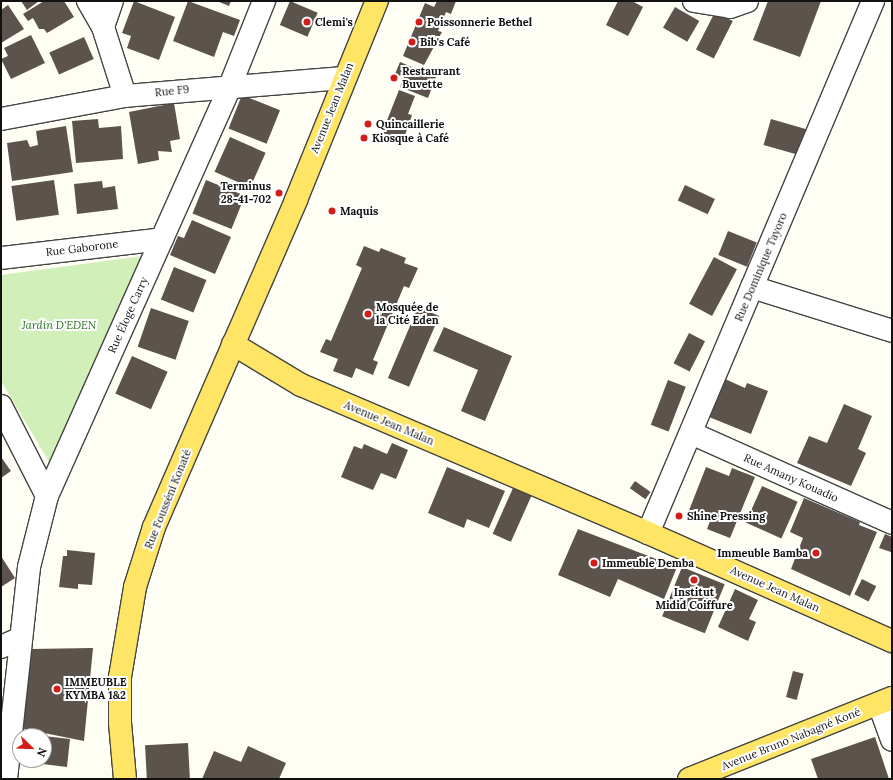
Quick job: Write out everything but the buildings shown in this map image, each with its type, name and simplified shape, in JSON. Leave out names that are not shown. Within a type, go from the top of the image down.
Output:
[{"type":"main road","name":"Avenue Jean Malan","points":[[377,1],[344,78],[296,200],[233,344],[302,385],[648,533],[892,642]]},
{"type":"main road","name":"Rue Fousséni Konaté","points":[[125,779],[120,723],[120,678],[135,587],[154,527],[233,344]]},
{"type":"main road","name":"Avenue Bruno Nabagné Koné","points":[[689,779],[886,701]]},
{"type":"street","points":[[88,1],[103,27],[125,96]]},
{"type":"street","points":[[103,27],[112,1]]},
{"type":"street","name":"Rue Éloge Carry","points":[[6,779],[29,567],[47,496],[230,86],[264,1]]},
{"type":"street","points":[[694,1],[730,7],[747,1]]},
{"type":"street","name":"Rue Dominique Tayoro","points":[[648,533],[873,1]]},
{"type":"street","name":"Rue F9","points":[[1,119],[125,96],[230,86],[344,78]]},
{"type":"street","name":"Rue Gaborone","points":[[1,258],[162,239]]},
{"type":"street","points":[[752,287],[892,331]]},
{"type":"street","points":[[1,406],[47,496]]},
{"type":"street","name":"Rue Amany Kouadio","points":[[691,433],[892,523]]},
{"type":"street","points":[[1,647],[21,638]]},
{"type":"street","points":[[886,701],[892,740]]},
{"type":"green space","name":"Jardin D'EDEN","points":[[150,255],[58,477],[1,381],[1,275]]},
{"type":"place","name":"Clemi's","points":[[307,22]]},
{"type":"place","name":"Poissonnerie Bethel","points":[[419,22]]},
{"type":"place","name":"Bib's Café","points":[[412,42]]},
{"type":"place","name":"Restaurant Buvette","points":[[394,78]]},
{"type":"place","name":"Quincaillerie","points":[[368,124]]},
{"type":"place","name":"Kiosque à Café","points":[[364,138]]},
{"type":"place","name":"Terminus 28-41-702","points":[[279,193]]},
{"type":"place","name":"Maquis","points":[[332,211]]},
{"type":"place","name":"Mosquée de la Cité Eden","points":[[368,314]]},
{"type":"place","name":"Shine Pressing","points":[[679,516]]},
{"type":"place","name":"Immeuble Bamba","points":[[816,553]]},
{"type":"place","name":"Immeuble Demba","points":[[594,563]]},
{"type":"place","name":"Institut Midid Coiffure","points":[[694,580]]},
{"type":"place","name":"IMMEUBLE KYMBA 1&2","points":[[57,689]]}]
